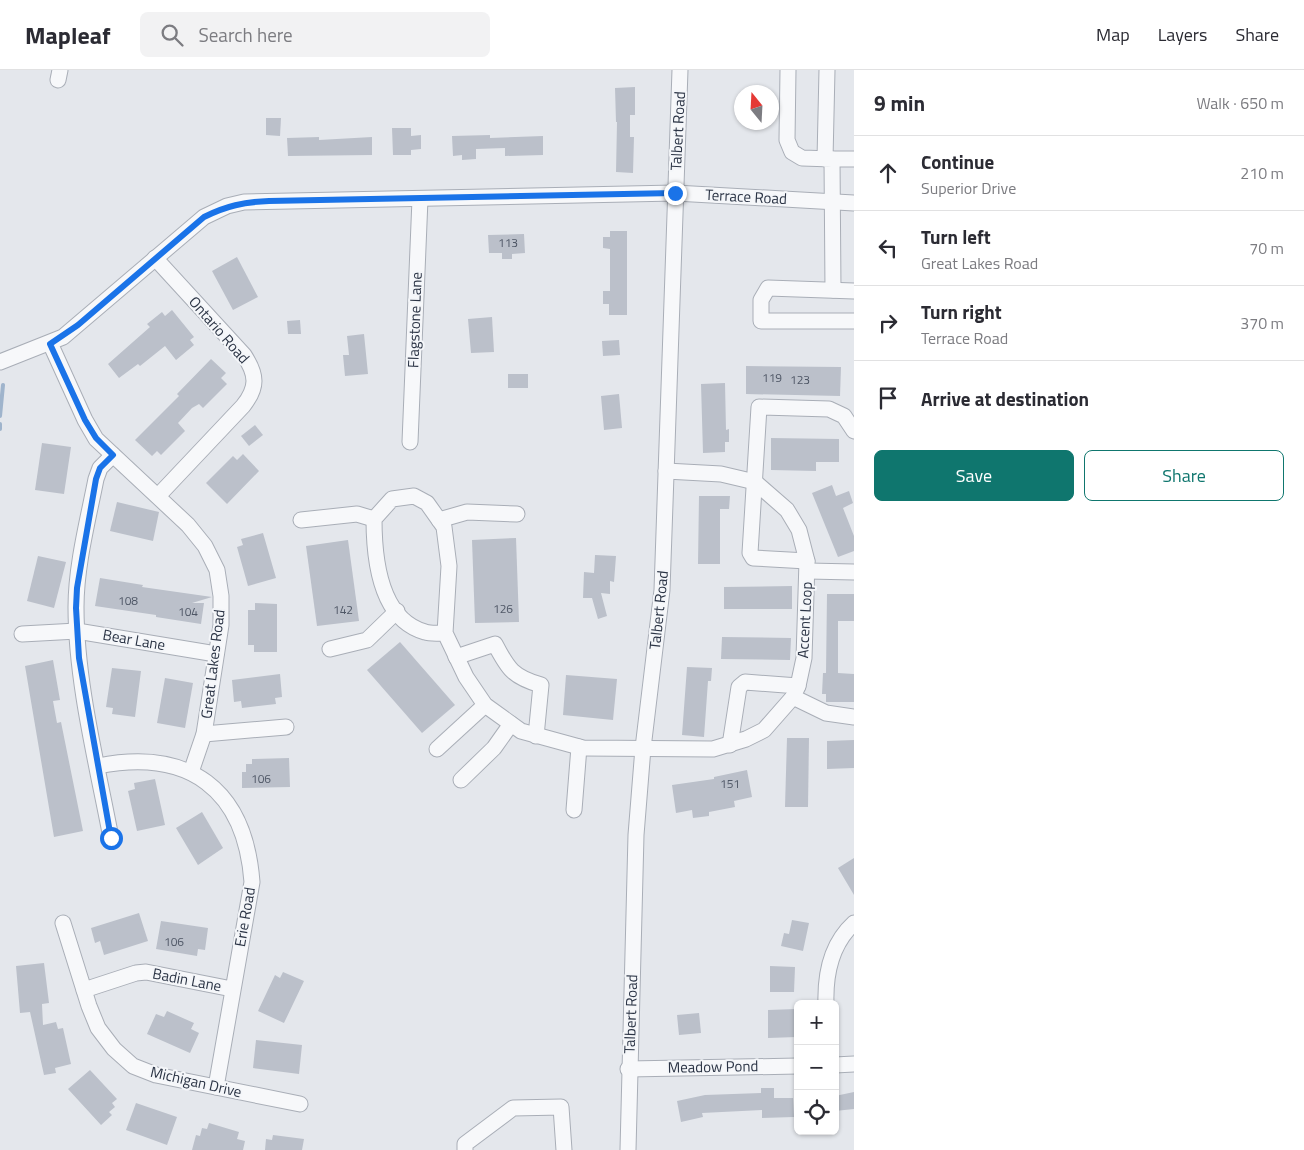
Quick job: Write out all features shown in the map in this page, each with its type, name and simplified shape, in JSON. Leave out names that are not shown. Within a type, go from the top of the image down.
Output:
[{"type":"street","name":"Talbert Road","points":[[628,1150],[628,1069],[633,999],[634,882],[643,748],[662,590],[680,70]]},
{"type":"street","points":[[788,70],[787,140],[792,152],[802,158],[854,158]]},
{"type":"street","points":[[827,70],[833,290]]},
{"type":"street","name":"Terrace Road","points":[[0,362],[50,344],[78,325],[204,217],[227,206],[244,202],[675,193],[854,202]]},
{"type":"street","name":"Flagstone Lane","points":[[410,442],[420,199]]},
{"type":"street","name":"Ontario Road","points":[[155,258],[244,355],[253,368],[255,382],[251,396],[158,496]]},
{"type":"street","points":[[854,291],[768,288],[761,300],[761,321],[854,321]]},
{"type":"street","name":"Great Lakes Road","points":[[50,344],[85,420],[96,438],[188,525],[205,546],[216,570],[221,596],[221,625],[204,734],[191,772]]},
{"type":"street","points":[[854,431],[844,416],[829,409],[759,407],[750,552],[753,558],[854,572]]},
{"type":"street","points":[[111,838],[79,658],[77,588],[96,479],[100,468],[113,455]]},
{"type":"street","name":"Accent Loop","points":[[666,471],[721,474],[755,482],[787,510],[799,530],[808,566],[804,658],[796,692]]},
{"type":"street","points":[[445,633],[426,632],[410,624],[389,603],[381,582],[374,554],[374,519],[392,499],[414,496],[427,503],[444,527],[449,566],[445,633],[456,657],[485,705],[522,731],[579,747],[713,749],[730,745],[764,730],[796,692]]},
{"type":"street","points":[[439,520],[467,512],[517,514]]},
{"type":"street","points":[[301,520],[357,514],[374,519]]},
{"type":"street","points":[[330,649],[367,640],[397,611]]},
{"type":"street","name":"Bear Lane","points":[[22,634],[77,630],[216,654]]},
{"type":"street","points":[[456,657],[495,644],[507,667],[522,680],[541,686],[536,736]]},
{"type":"street","points":[[730,745],[739,686],[745,682],[796,692],[826,713],[854,717]]},
{"type":"street","points":[[437,749],[485,705]]},
{"type":"street","points":[[461,780],[494,748],[511,724]]},
{"type":"street","points":[[204,734],[286,727]]},
{"type":"street","points":[[574,810],[579,747]]},
{"type":"street","name":"Erie Road","points":[[98,766],[121,762],[146,761],[166,764],[191,772],[219,795],[237,817],[250,857],[252,882],[216,1087]]},
{"type":"street","name":"Michigan Drive","points":[[63,923],[98,1028],[114,1049],[133,1066],[156,1076],[300,1104]]},
{"type":"street","points":[[826,1000],[829,963],[840,939],[854,923]]},
{"type":"street","name":"Badin Lane","points":[[84,990],[136,973],[146,972],[232,989]]},
{"type":"street","points":[[839,1065],[854,1064]]},
{"type":"street","name":"Meadow Pond","points":[[628,1069],[794,1066]]},
{"type":"street","points":[[465,1150],[465,1144],[513,1108],[562,1107],[564,1150]]},
{"type":"building","points":[[635,87],[635,115],[630,115],[630,137],[634,137],[633,173],[616,172],[617,122],[615,88]]},
{"type":"building","points":[[266,118],[281,118],[280,136],[266,135]]},
{"type":"building","points":[[392,128],[411,128],[411,136],[421,135],[421,149],[411,150],[411,155],[393,155]]},
{"type":"building","points":[[490,135],[490,138],[543,136],[543,155],[505,156],[505,148],[476,149],[476,159],[462,160],[462,155],[453,156],[452,136]]},
{"type":"building","points":[[319,137],[319,140],[372,137],[372,155],[288,156],[287,138]]},
{"type":"building","points":[[610,231],[627,231],[627,315],[609,315],[609,304],[603,304],[603,291],[610,291],[610,249],[603,248],[603,237],[610,237]]},
{"type":"building","points":[[524,234],[525,253],[512,254],[512,259],[502,259],[502,253],[489,253],[488,235]]},
{"type":"building","points":[[237,257],[258,297],[233,310],[212,271]]},
{"type":"building","points":[[172,310],[194,337],[190,340],[194,345],[176,360],[165,346],[140,366],[138,364],[119,378],[108,364],[150,327],[147,324],[162,312],[165,316]]},
{"type":"building","points":[[492,317],[494,352],[471,353],[468,319]]},
{"type":"building","points":[[300,320],[301,334],[288,334],[287,321]]},
{"type":"building","points":[[364,334],[368,374],[345,376],[343,355],[349,355],[347,336]]},
{"type":"building","points":[[619,340],[620,355],[603,356],[602,341]]},
{"type":"building","points":[[211,359],[226,373],[221,378],[227,384],[203,408],[199,404],[192,408],[178,423],[185,431],[161,455],[157,451],[152,456],[135,440],[179,396],[177,394]]},
{"type":"building","points":[[746,366],[841,367],[840,396],[746,394]]},
{"type":"building","points":[[508,374],[528,374],[528,388],[508,388]]},
{"type":"building","points":[[725,383],[726,430],[729,429],[729,442],[725,442],[725,452],[703,453],[701,384]]},
{"type":"building","points":[[619,394],[622,428],[604,430],[601,396]]},
{"type":"building","points":[[255,425],[263,435],[249,446],[241,436]]},
{"type":"building","points":[[771,438],[839,439],[839,462],[816,462],[816,471],[771,470]]},
{"type":"building","points":[[42,443],[71,447],[64,494],[35,490]]},
{"type":"building","points":[[243,454],[259,471],[227,504],[206,483],[233,456],[237,460]]},
{"type":"building","points":[[832,485],[836,496],[849,491],[853,503],[843,508],[854,536],[854,551],[838,557],[812,493]]},
{"type":"building","points":[[699,496],[730,496],[729,509],[720,509],[720,564],[698,564]]},
{"type":"building","points":[[117,502],[159,512],[153,541],[110,531]]},
{"type":"building","points":[[263,533],[276,578],[248,586],[237,547],[243,545],[241,539]]},
{"type":"building","points":[[516,538],[519,622],[475,623],[472,540]]},
{"type":"building","points":[[348,540],[359,621],[317,626],[306,546]]},
{"type":"building","points":[[595,555],[616,556],[614,582],[610,581],[610,594],[601,593],[607,616],[598,619],[592,598],[583,598],[584,572],[594,573]]},
{"type":"building","points":[[38,556],[66,562],[54,608],[27,601]]},
{"type":"building","points":[[100,578],[143,585],[142,587],[212,597],[192,603],[204,603],[201,624],[156,617],[156,615],[95,606]]},
{"type":"building","points":[[792,586],[792,609],[724,609],[724,587]]},
{"type":"building","points":[[827,594],[854,594],[854,621],[838,621],[838,673],[854,674],[854,702],[826,702],[826,694],[822,694],[823,673],[826,673]]},
{"type":"building","points":[[255,603],[277,604],[277,652],[254,652],[254,645],[248,645],[248,610],[255,610]]},
{"type":"building","points":[[722,637],[791,638],[790,660],[721,659]]},
{"type":"building","points":[[400,642],[455,705],[422,733],[367,670]]},
{"type":"building","points":[[53,660],[60,700],[53,701],[57,723],[61,722],[83,831],[54,837],[25,666]]},
{"type":"building","points":[[687,667],[712,668],[711,681],[708,681],[704,737],[682,735]]},
{"type":"building","points":[[112,668],[141,671],[135,717],[112,714],[113,708],[106,707]]},
{"type":"building","points":[[280,674],[282,697],[275,698],[276,704],[242,708],[241,701],[234,702],[232,680]]},
{"type":"building","points":[[566,675],[617,679],[613,720],[563,715]]},
{"type":"building","points":[[165,678],[193,683],[185,728],[157,723]]},
{"type":"building","points":[[787,738],[809,738],[808,807],[785,807]]},
{"type":"building","points":[[854,740],[854,768],[827,769],[827,741]]},
{"type":"building","points":[[289,758],[290,787],[242,788],[242,772],[246,772],[246,764],[252,764],[252,759]]},
{"type":"building","points":[[747,770],[752,797],[734,801],[735,807],[709,812],[709,816],[693,818],[692,810],[676,813],[672,785],[714,779],[714,777]]},
{"type":"building","points":[[155,779],[165,825],[137,831],[128,791],[135,789],[134,783]]},
{"type":"building","points":[[202,812],[223,848],[198,865],[176,828]]},
{"type":"building","points":[[854,858],[854,895],[838,868]]},
{"type":"building","points":[[139,913],[148,941],[104,955],[100,941],[95,943],[91,928]]},
{"type":"building","points":[[792,920],[809,923],[803,951],[781,946],[784,933],[789,934]]},
{"type":"building","points":[[161,921],[208,928],[205,950],[198,949],[197,956],[156,949]]},
{"type":"building","points":[[44,963],[49,1003],[42,1004],[43,1025],[56,1022],[58,1029],[63,1028],[71,1064],[55,1068],[56,1073],[44,1075],[30,1012],[20,1013],[16,966]]},
{"type":"building","points":[[770,966],[795,967],[794,992],[770,992]]},
{"type":"building","points":[[283,972],[304,981],[284,1023],[258,1011],[275,975],[280,978]]},
{"type":"building","points":[[794,1009],[794,1037],[768,1038],[768,1010]]},
{"type":"building","points":[[167,1011],[194,1023],[191,1029],[199,1033],[190,1053],[147,1034],[156,1014],[164,1017]]},
{"type":"building","points":[[699,1013],[701,1033],[679,1035],[677,1015]]},
{"type":"building","points":[[256,1040],[302,1045],[299,1074],[253,1068]]},
{"type":"building","points":[[90,1070],[117,1099],[112,1103],[115,1107],[109,1112],[112,1115],[101,1125],[68,1089]]},
{"type":"building","points":[[761,1088],[774,1088],[774,1098],[793,1098],[794,1117],[762,1118],[762,1110],[702,1113],[703,1117],[681,1122],[677,1101],[705,1095],[761,1093]]},
{"type":"building","points":[[854,1092],[854,1109],[839,1111],[839,1095]]},
{"type":"building","points":[[136,1103],[177,1117],[167,1145],[126,1130]]},
{"type":"building","points":[[209,1123],[239,1132],[237,1139],[245,1141],[243,1150],[192,1150],[196,1135],[200,1136],[202,1128],[207,1129]]},
{"type":"building","points":[[273,1135],[304,1139],[302,1150],[265,1150],[266,1139],[272,1140]]},
{"type":"waterway","points":[[0,416],[3,385]]},
{"type":"waterway","points":[[0,424],[0,429]]},
{"type":"route","points":[[111,838],[79,658],[76,608],[77,588],[96,479],[100,468],[113,455],[96,438],[85,420],[50,344],[78,325],[204,217],[227,206],[244,202],[269,201],[675,193]]}]
